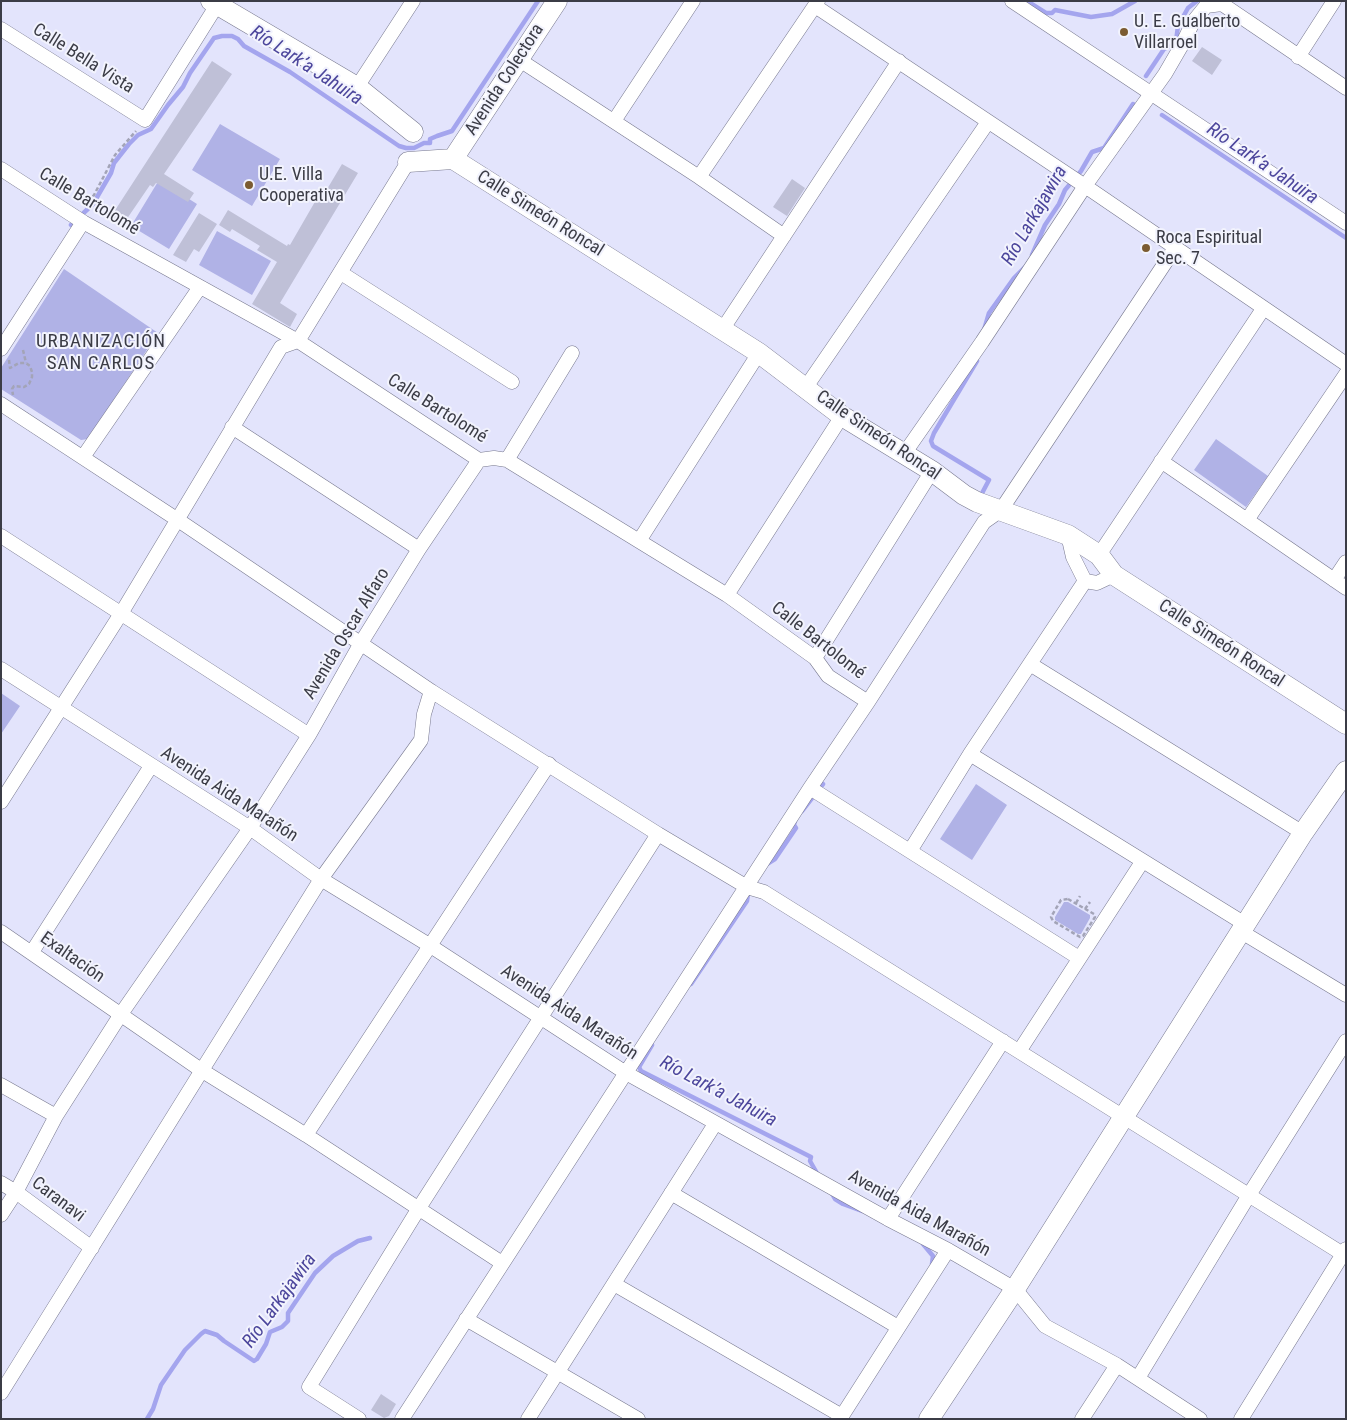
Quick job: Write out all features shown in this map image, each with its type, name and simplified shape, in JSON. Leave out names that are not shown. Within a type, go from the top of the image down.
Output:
[{"type":"street","points":[[357,87],[413,1]]},
{"type":"street","name":"Avenida Colectora","points":[[453,159],[557,1]]},
{"type":"street","points":[[614,121],[693,1]]},
{"type":"street","points":[[1012,1],[1346,223]]},
{"type":"street","points":[[1298,57],[1334,1]]},
{"type":"street","points":[[145,120],[214,3],[357,87],[413,132]]},
{"type":"street","points":[[700,177],[816,4],[1346,364]]},
{"type":"street","points":[[904,454],[982,342],[1085,186],[1165,74],[1193,22],[1206,6],[1222,4],[1346,88]]},
{"type":"street","name":"Calle Bella Vista","points":[[1,30],[145,120]]},
{"type":"street","points":[[518,59],[700,177],[784,236]]},
{"type":"street","points":[[722,330],[899,61]]},
{"type":"street","points":[[806,387],[988,122]]},
{"type":"street","points":[[1,802],[122,612],[281,347],[298,341],[408,162],[453,159]]},
{"type":"street","name":"Calle Simeón Roncal","points":[[453,159],[759,353],[842,416],[932,471],[964,495],[977,502],[1068,535],[1099,555],[1114,575],[1346,724]]},
{"type":"street","name":"Calle Bartolomé","points":[[1,169],[83,222],[298,341],[479,460],[494,458],[507,460],[727,595],[815,658],[828,676],[868,702]]},
{"type":"street","points":[[5,352],[83,222]]},
{"type":"street","points":[[402,1419],[502,1262],[984,522],[1001,510],[1175,248]]},
{"type":"street","points":[[341,273],[512,382]]},
{"type":"street","points":[[84,457],[200,288]]},
{"type":"street","points":[[1099,555],[1264,309]]},
{"type":"street","points":[[507,460],[572,353]]},
{"type":"street","points":[[639,541],[759,353]]},
{"type":"street","points":[[1247,520],[1346,374]]},
{"type":"street","points":[[4,405],[431,691],[658,834],[746,887],[764,892],[1020,1050],[1249,1196],[1345,1253],[1241,1419]]},
{"type":"street","points":[[727,595],[842,416]]},
{"type":"street","points":[[232,426],[419,549]]},
{"type":"street","name":"Avenida Oscar Alfaro","points":[[1,1214],[16,1192],[56,1116],[121,1014],[250,828],[310,735],[360,643],[419,549],[479,460]]},
{"type":"street","points":[[1161,461],[1346,588]]},
{"type":"street","points":[[815,658],[932,471]]},
{"type":"street","points":[[1068,535],[1073,557],[1084,581]]},
{"type":"street","points":[[1,536],[122,612],[310,735]]},
{"type":"street","points":[[1334,580],[1346,562]]},
{"type":"street","points":[[1084,581],[1097,583],[1114,575]]},
{"type":"street","points":[[910,852],[970,754],[1084,581]]},
{"type":"street","points":[[1030,664],[1302,834]]},
{"type":"street","name":"Avenida Aida Marañón","points":[[1,669],[250,828],[320,879],[430,945],[626,1074],[888,1219],[948,1250],[1015,1289],[1045,1326],[1117,1365],[1200,1419]]},
{"type":"street","points":[[1,1393],[320,879],[421,740],[424,714],[431,691]]},
{"type":"street","points":[[970,754],[1142,862],[1346,995]]},
{"type":"street","points":[[306,1135],[549,764]]},
{"type":"street","points":[[32,952],[151,766]]},
{"type":"street","points":[[930,1419],[1015,1289],[1302,834],[1346,771]]},
{"type":"street","points":[[810,788],[1079,958]]},
{"type":"street","points":[[359,1419],[309,1387],[419,1208],[658,834]]},
{"type":"street","points":[[1020,1050],[1142,862]]},
{"type":"street","name":"Exaltación","points":[[1,932],[201,1070],[306,1135],[502,1262]]},
{"type":"street","points":[[888,1219],[1003,1040]]},
{"type":"street","points":[[1138,1378],[1346,1041]]},
{"type":"street","points":[[1,1084],[56,1116]]},
{"type":"street","points":[[528,1419],[716,1124]]},
{"type":"street","name":"Caranavi","points":[[1,1183],[92,1248]]},
{"type":"street","points":[[672,1193],[898,1328]]},
{"type":"street","points":[[614,1284],[841,1417],[948,1250]]},
{"type":"street","points":[[466,1319],[638,1419]]},
{"type":"street","points":[[1082,1419],[1117,1365]]},
{"type":"street","points":[[947,1419],[950,1389]]},
{"type":"path","points":[[70,214],[80,211],[86,206],[115,155],[145,120]]},
{"type":"path","points":[[4,405],[13,396],[12,389],[14,386],[24,387],[31,381],[32,372],[30,366],[26,363],[24,350]]},
{"type":"path","points":[[5,352],[10,368],[19,363],[26,363]]},
{"type":"path","points":[[1076,904],[1080,896]]},
{"type":"path","points":[[1068,899],[1076,904],[1094,914],[1095,917],[1083,936],[1080,937],[1053,921],[1051,917],[1060,900],[1068,899]]},
{"type":"path","points":[[1085,909],[1090,902]]},
{"type":"shaded area","points":[[220,124],[280,159],[252,206],[192,170]]},
{"type":"shaded area","points":[[159,180],[197,204],[169,249],[131,226]]},
{"type":"shaded area","points":[[217,231],[271,261],[252,295],[199,265]]},
{"type":"shaded area","points":[[64,269],[158,333],[88,439],[81,440],[1,389],[1,368]]},
{"type":"shaded area","points":[[1216,439],[1268,476],[1246,507],[1194,470]]},
{"type":"shaded area","points":[[1,693],[20,706],[1,734]]},
{"type":"shaded area","points":[[976,784],[1007,805],[972,860],[940,839]]},
{"type":"shaded area","points":[[1064,902],[1068,902],[1090,915],[1081,934],[1055,920]]},
{"type":"building","points":[[1202,47],[1222,60],[1212,75],[1192,61]]},
{"type":"building","points":[[212,61],[232,74],[164,174],[194,193],[188,202],[156,183],[153,187],[150,185],[122,226],[110,218]]},
{"type":"building","points":[[342,164],[358,173],[280,303],[297,314],[290,327],[252,304],[277,262],[257,250],[260,246],[232,229],[230,232],[219,225],[228,210],[287,246],[288,244],[290,245],[320,193],[323,196]]},
{"type":"building","points":[[792,179],[805,188],[787,216],[773,207]]},
{"type":"building","points":[[199,213],[217,224],[199,252],[194,249],[186,262],[173,255]]},
{"type":"building","points":[[381,1394],[396,1404],[389,1416],[384,1418],[371,1410]]},
{"type":"waterway","name":"Río Lark’a Jahuira","points":[[71,225],[93,204],[111,173],[114,163],[129,144],[138,135],[151,129],[183,87],[190,73],[214,38],[232,36],[238,39],[244,46],[290,72],[399,146],[414,148],[424,143],[430,143],[430,139],[452,131],[538,1]]},
{"type":"waterway","name":"Río Lark’a Jahuira","points":[[1027,1],[1046,13],[1052,13],[1055,10],[1091,17],[1112,14],[1135,1]]},
{"type":"waterway","name":"Río Lark’a Jahuira","points":[[1146,76],[1164,49],[1173,45],[1176,41],[1178,26],[1188,8],[1197,1]]},
{"type":"waterway","name":"Río Larkajawira","points":[[1032,255],[1045,225],[1059,204],[1065,190],[1081,171],[1092,152],[1104,148],[1133,104]]},
{"type":"waterway","name":"Río Lark’a Jahuira","points":[[1162,115],[1346,238]]},
{"type":"waterway","name":"Río Larkajawira","points":[[984,330],[989,313],[1014,278],[1024,268]]},
{"type":"waterway","name":"Río Larkajawira","points":[[977,361],[931,441],[933,446],[989,480],[980,497]]},
{"type":"waterway","name":"Río Lark’a Jahuira","points":[[802,811],[823,784]]},
{"type":"waterway","name":"Río Lark’a Jahuira","points":[[767,864],[775,859],[796,828],[794,825],[795,821]]},
{"type":"waterway","name":"Río Lark’a Jahuira","points":[[691,984],[747,901],[748,894]]},
{"type":"waterway","name":"Río Lark’a Jahuira","points":[[652,1045],[639,1067],[641,1071],[811,1157],[810,1161],[818,1175]]},
{"type":"waterway","name":"Río Lark’a Jahuira","points":[[831,1192],[835,1199],[843,1204],[862,1211]]},
{"type":"waterway","name":"Río Larkajawira","points":[[147,1419],[153,1409],[161,1385],[185,1350],[201,1334],[205,1331],[217,1335],[254,1361],[266,1344],[270,1332],[282,1327],[288,1321],[288,1313],[315,1273],[333,1256],[358,1241],[370,1238]]},
{"type":"waterway","name":"Río Lark’a Jahuira","points":[[923,1244],[933,1256],[932,1264]]},
{"type":"place","name":"U. E. Gualberto Villarroel","points":[[1124,32]]},
{"type":"place","name":"U.E. Villa Cooperativa","points":[[249,185]]},
{"type":"place","name":"Roca Espiritual Sec. 7","points":[[1146,248]]},
{"type":"district","name":"URBANIZACIÓN SAN CARLOS","points":[[101,353]]}]
